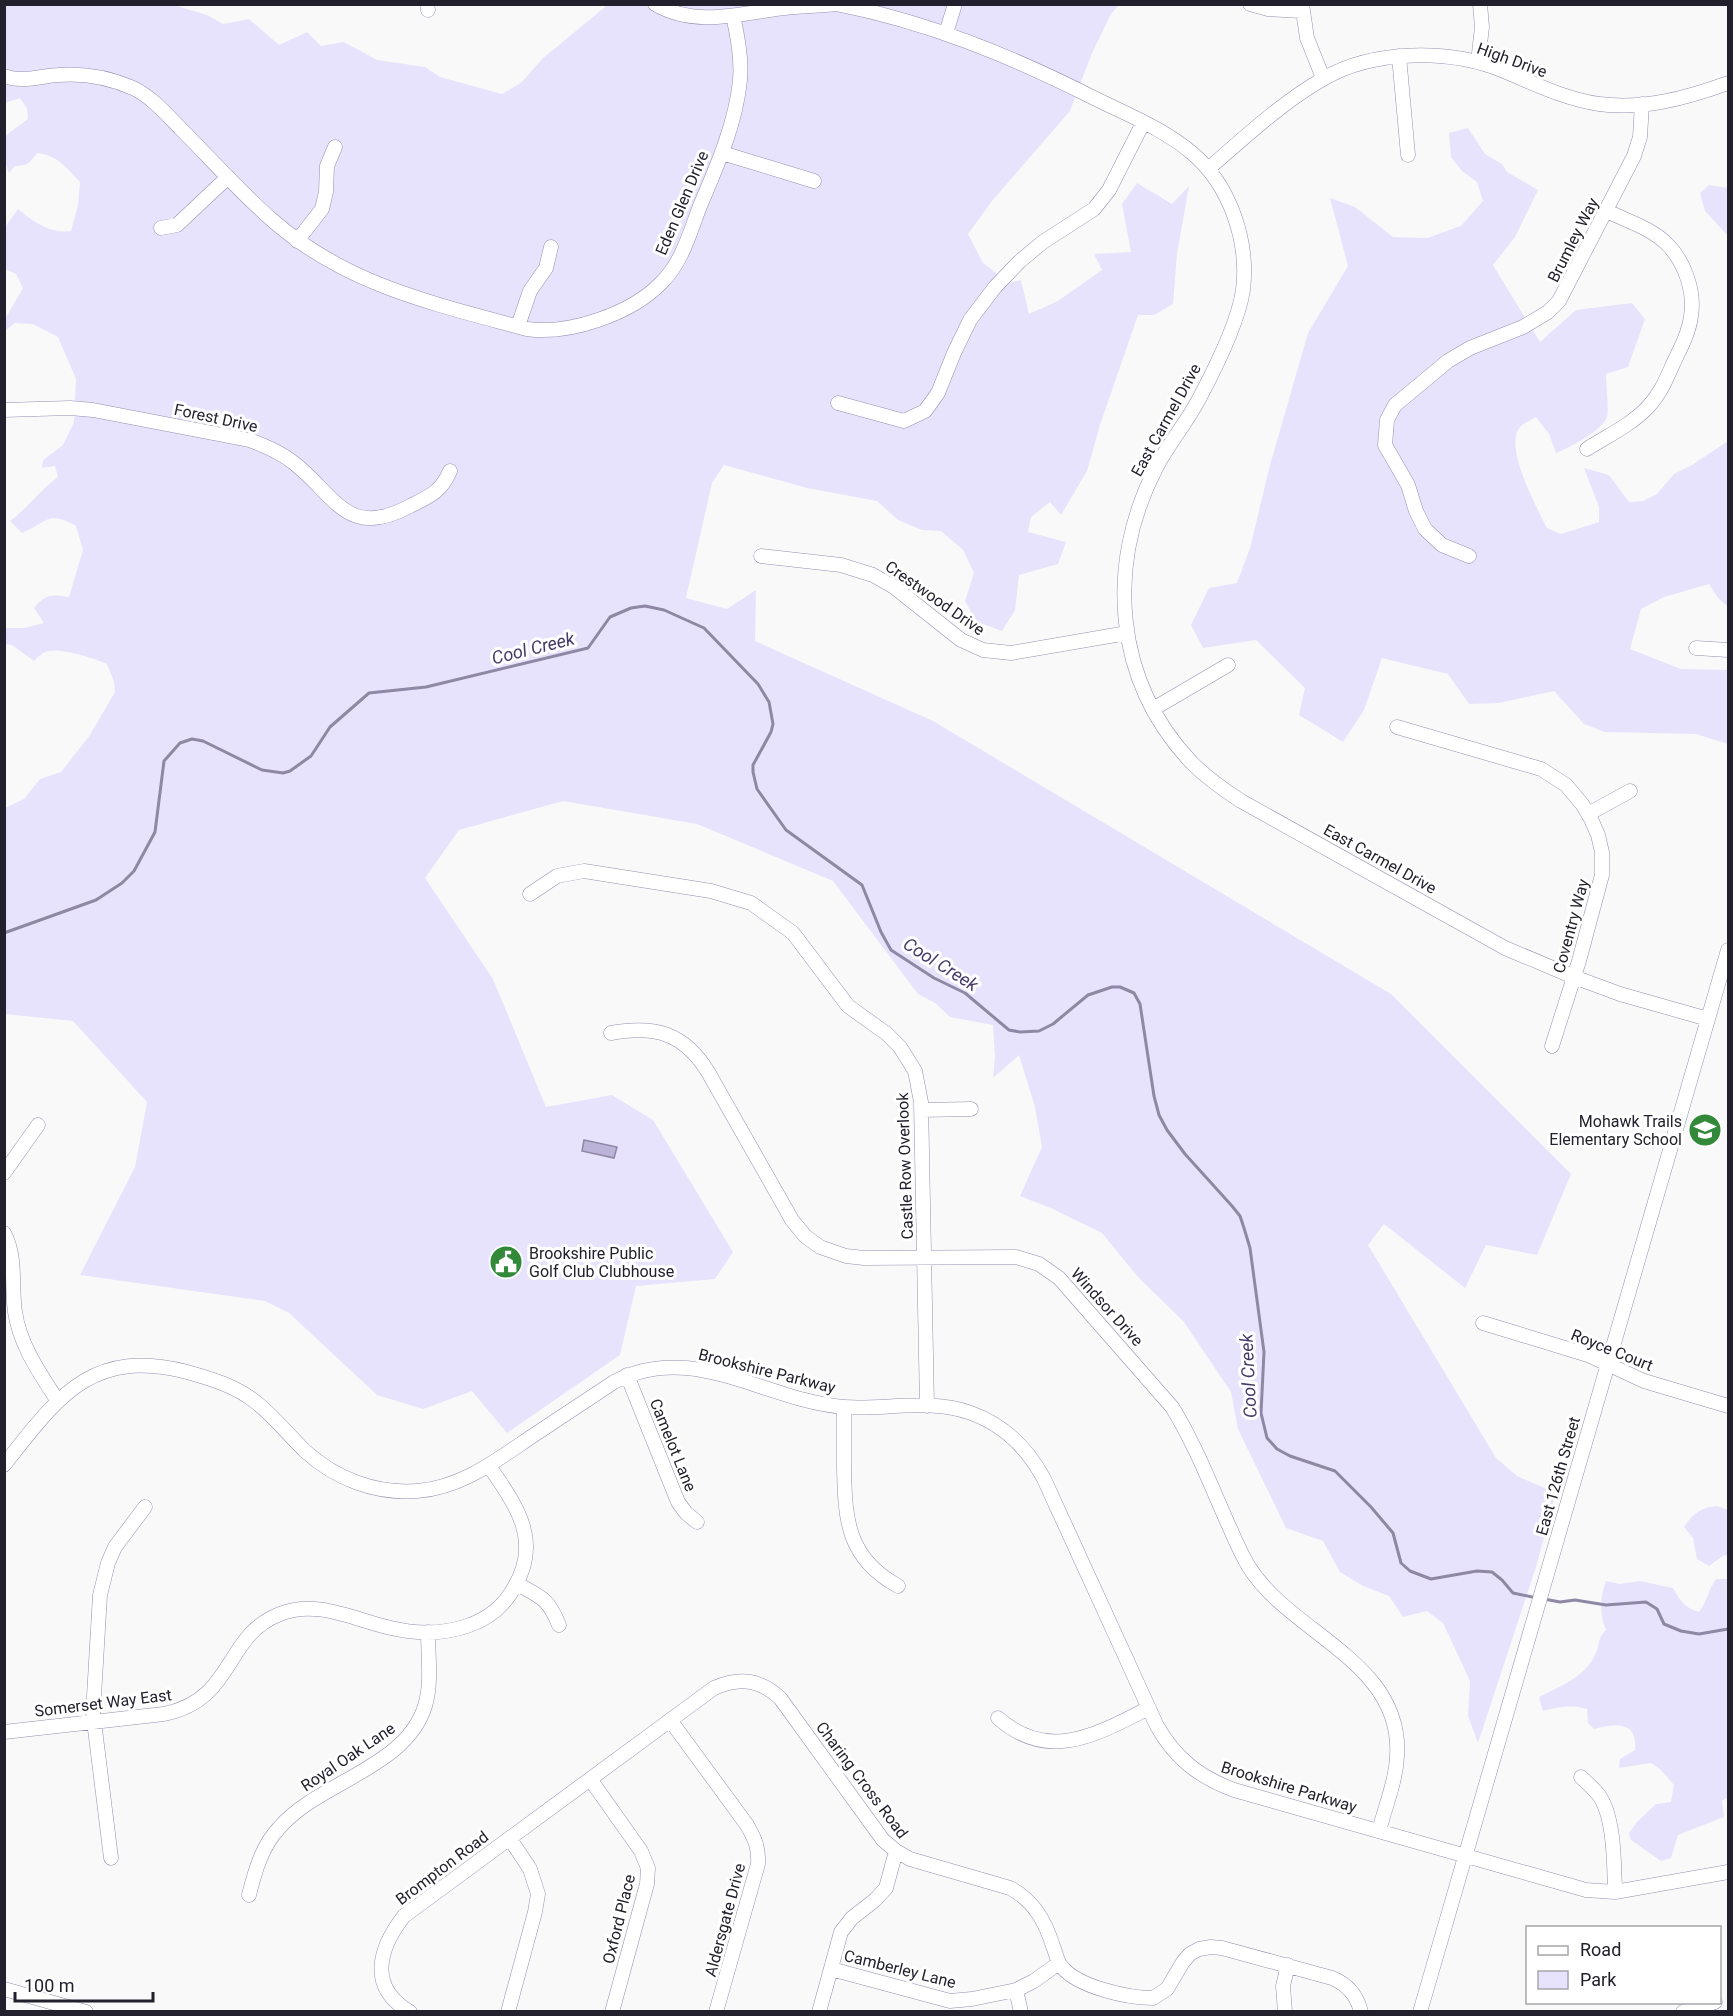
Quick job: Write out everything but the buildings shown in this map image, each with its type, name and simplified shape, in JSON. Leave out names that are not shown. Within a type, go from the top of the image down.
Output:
[{"type":"street","name":"East Carmel Drive","points":[[655,4],[694,17],[733,16],[786,8],[836,4],[876,12],[946,33],[1032,66],[1176,141],[1193,154],[1208,169],[1224,192],[1240,237],[1244,266],[1243,291],[1238,313],[1220,358],[1198,402],[1157,465],[1138,511],[1125,569],[1123,596],[1127,633],[1134,667],[1153,709],[1171,738],[1193,763],[1216,784],[1241,801],[1505,948],[1620,994],[1708,1019]]},
{"type":"street","points":[[946,33],[956,4]]},
{"type":"street","points":[[1250,4],[1268,9],[1302,8],[1307,38],[1323,78]]},
{"type":"street","points":[[1478,62],[1482,27],[1480,4]]},
{"type":"street","name":"Eden Glen Drive","points":[[4,76],[27,80],[74,74],[102,78],[135,89],[157,105],[270,219],[297,241],[358,277],[393,291],[542,331],[574,327],[619,311],[644,299],[663,282],[680,257],[722,153],[736,106],[740,79],[740,49],[733,16]]},
{"type":"street","name":"High Drive","points":[[1208,169],[1280,109],[1323,78],[1371,61],[1399,56],[1427,55],[1478,62],[1552,92],[1600,104],[1641,104],[1684,98],[1728,83]]},
{"type":"street","points":[[1399,56],[1408,155]]},
{"type":"street","name":"Brumley Way","points":[[1468,556],[1442,545],[1425,529],[1416,511],[1408,485],[1385,445],[1387,420],[1395,405],[1448,361],[1470,348],[1523,327],[1548,312],[1565,292],[1634,156],[1640,137],[1641,104]]},
{"type":"street","points":[[838,403],[904,421],[925,411],[938,393],[954,352],[970,320],[995,287],[1020,261],[1043,242],[1094,209],[1108,190],[1143,123]]},
{"type":"street","points":[[297,241],[322,209],[326,192],[326,171],[335,147]]},
{"type":"street","points":[[722,153],[814,181]]},
{"type":"street","points":[[161,228],[177,225],[228,177]]},
{"type":"street","points":[[1587,449],[1635,418],[1653,401],[1662,389],[1686,336],[1691,316],[1691,293],[1684,269],[1669,246],[1655,234],[1607,211]]},
{"type":"street","points":[[518,326],[530,291],[546,268],[551,247]]},
{"type":"street","name":"Forest Drive","points":[[4,410],[70,408],[249,440],[280,454],[295,464],[336,505],[349,513],[365,518],[387,517],[437,492],[450,471]]},
{"type":"street","name":"Crestwood Drive","points":[[761,556],[841,565],[873,575],[894,587],[961,640],[983,650],[1011,653],[1127,633]]},
{"type":"street","points":[[1696,648],[1728,650]]},
{"type":"street","points":[[1153,709],[1228,665]]},
{"type":"street","name":"Coventry Way","points":[[1397,727],[1541,769],[1566,784],[1588,814],[1598,835],[1602,852],[1602,875],[1552,1047]]},
{"type":"street","points":[[1588,814],[1630,791]]},
{"type":"street","name":"Castle Row Overlook","points":[[530,894],[556,876],[584,871],[711,891],[751,903],[793,933],[843,1002],[887,1034],[906,1054],[918,1082],[921,1110],[927,1406]]},
{"type":"street","name":"East 126th Street","points":[[1420,2012],[1728,950]]},
{"type":"street","name":"Windsor Drive","points":[[611,1033],[653,1030],[672,1037],[694,1053],[708,1072],[792,1220],[814,1243],[826,1250],[864,1258],[1007,1256],[1023,1258],[1045,1267],[1059,1278],[1164,1396],[1184,1428],[1242,1554],[1256,1576],[1284,1606],[1364,1671],[1378,1687],[1389,1708],[1396,1731],[1397,1758],[1379,1831]]},
{"type":"street","points":[[921,1110],[971,1109]]},
{"type":"street","points":[[4,1173],[38,1125]]},
{"type":"street","points":[[4,1233],[12,1259],[14,1304],[20,1334],[30,1358],[57,1400]]},
{"type":"street","name":"Royce Court","points":[[1483,1323],[1588,1354],[1644,1381],[1728,1406]]},
{"type":"street","name":"Brookshire Parkway","points":[[4,1465],[57,1400],[84,1380],[104,1371],[127,1366],[164,1367],[220,1382],[258,1404],[317,1461],[331,1471],[357,1483],[384,1490],[417,1491],[452,1484],[489,1466],[614,1382],[643,1370],[663,1367],[697,1368],[815,1402],[844,1407],[927,1406],[960,1409],[992,1422],[1009,1434],[1032,1458],[1044,1479],[1149,1708],[1171,1748],[1182,1760],[1208,1779],[1234,1790],[1586,1890],[1615,1892],[1728,1872]]},
{"type":"street","name":"Camelot Lane","points":[[627,1375],[678,1502],[686,1514],[697,1522]]},
{"type":"street","points":[[844,1407],[845,1498],[848,1526],[854,1541],[867,1561],[880,1574],[898,1586]]},
{"type":"street","name":"Somerset Way East","points":[[4,1732],[164,1714],[180,1710],[197,1702],[220,1680],[248,1636],[264,1622],[286,1611],[325,1610],[391,1628],[428,1632],[464,1627],[482,1619],[497,1609],[517,1584],[525,1555],[526,1534],[518,1510],[489,1466]]},
{"type":"street","points":[[111,1858],[93,1710],[102,1584],[118,1541],[145,1507]]},
{"type":"street","points":[[517,1584],[548,1603],[558,1625]]},
{"type":"street","name":"Royal Oak Lane","points":[[249,1894],[265,1848],[284,1822],[394,1750],[414,1728],[425,1706],[428,1690],[428,1632]]},
{"type":"street","name":"Charing Cross Road","points":[[591,1779],[714,1688],[740,1681],[756,1683],[770,1689],[780,1698],[883,1840],[910,1859],[1010,1888],[1021,1894],[1038,1911],[1046,1925],[1059,1963]]},
{"type":"street","points":[[998,1718],[1011,1730],[1024,1736],[1061,1743],[1092,1735],[1149,1708]]},
{"type":"street","name":"Aldersgate Drive","points":[[670,1720],[747,1825],[756,1841],[758,1852],[758,1864],[716,2012]]},
{"type":"street","points":[[1581,1777],[1599,1795],[1606,1812],[1615,1892]]},
{"type":"street","name":"Brompton Road","points":[[410,2012],[394,1999],[381,1973],[383,1953],[392,1932],[404,1916],[591,1779]]},
{"type":"street","name":"Oxford Place","points":[[591,1779],[641,1851],[648,1868],[647,1884],[612,2012]]},
{"type":"street","points":[[508,2012],[538,1894],[530,1869],[510,1839]]},
{"type":"street","points":[[819,2012],[841,1932],[846,1924],[886,1888],[896,1851]]},
{"type":"street","points":[[1059,1963],[1064,1970],[1102,1990],[1153,1998],[1161,1994],[1171,1983],[1190,1954],[1199,1949],[1222,1948],[1332,1977],[1351,1990],[1361,2012]]},
{"type":"street","name":"Camberley Lane","points":[[831,1969],[950,2001],[972,2000],[1016,1990],[1034,1981],[1059,1963]]},
{"type":"street","points":[[1285,2012],[1283,1986],[1288,1965]]},
{"type":"street","points":[[4,1989],[86,2012]]},
{"type":"street","points":[[1016,1990],[1021,2012]]},
{"type":"street","points":[[1683,2012],[1710,2004]]},
{"type":"green space","points":[[5,5],[174,5],[207,15],[223,24],[249,19],[279,45],[307,32],[321,46],[344,42],[377,60],[425,67],[440,77],[502,94],[522,82],[542,59],[605,7],[604,5],[1119,5],[1111,14],[1092,53],[1070,111],[992,201],[968,234],[983,263],[1009,283],[1021,280],[1029,314],[1058,301],[1102,270],[1094,254],[1131,252],[1122,204],[1137,183],[1172,204],[1189,186],[1177,254],[1173,304],[1154,315],[1138,315],[1100,425],[1087,471],[1061,515],[1050,502],[1031,517],[1028,532],[1066,542],[1058,564],[1019,575],[1015,610],[1002,631],[977,622],[965,601],[974,573],[963,550],[941,531],[922,530],[898,520],[877,501],[807,488],[724,465],[712,483],[686,598],[727,609],[756,590],[755,641],[933,721],[1391,994],[1571,1174],[1537,1255],[1486,1245],[1465,1288],[1384,1224],[1368,1245],[1496,1458],[1517,1476],[1556,1493],[1536,1567],[1478,1743],[1468,1716],[1470,1681],[1443,1623],[1427,1611],[1403,1617],[1389,1596],[1363,1586],[1340,1572],[1323,1541],[1286,1528],[1238,1429],[1231,1392],[1184,1322],[1138,1277],[1102,1233],[1020,1196],[1042,1147],[1035,1107],[1019,1055],[993,1078],[995,1057],[993,1025],[950,1017],[935,1003],[918,994],[833,881],[697,824],[563,801],[459,830],[425,878],[493,979],[546,1107],[612,1095],[653,1120],[733,1252],[715,1279],[636,1286],[620,1355],[507,1433],[472,1391],[423,1409],[377,1395],[289,1313],[265,1301],[80,1275],[135,1167],[147,1102],[73,1021],[5,1014],[5,808],[24,799],[40,779],[61,772],[90,735],[115,692],[107,664],[85,656],[59,651],[45,652],[34,661],[12,645],[5,644],[5,628],[24,628],[44,623],[34,608],[42,600],[53,595],[69,597],[83,550],[76,526],[67,521],[48,519],[22,533],[10,521],[58,477],[55,466],[42,468],[43,460],[63,445],[74,422],[76,379],[58,337],[33,324],[15,323],[5,331],[5,319],[23,288],[16,274],[5,269],[5,227],[18,209],[49,229],[71,231],[78,205],[80,182],[56,159],[37,153],[28,163],[15,166],[9,173],[5,162],[5,136],[28,119],[27,108],[20,98],[5,103]]},
{"type":"green space","points":[[1468,128],[1485,154],[1502,164],[1507,172],[1538,190],[1515,237],[1493,265],[1540,342],[1576,310],[1632,303],[1645,319],[1628,367],[1606,374],[1608,414],[1599,428],[1577,443],[1556,453],[1549,434],[1536,417],[1520,427],[1516,436],[1518,462],[1547,528],[1561,534],[1599,522],[1599,507],[1584,468],[1609,475],[1629,502],[1643,501],[1657,494],[1674,474],[1728,441],[1728,607],[1718,598],[1709,584],[1664,597],[1641,609],[1630,649],[1681,669],[1728,670],[1728,744],[1696,734],[1605,732],[1584,724],[1554,691],[1499,703],[1469,704],[1448,674],[1382,658],[1364,710],[1343,742],[1299,715],[1305,688],[1256,640],[1203,648],[1191,625],[1209,588],[1237,583],[1250,548],[1270,465],[1308,333],[1348,266],[1330,198],[1355,207],[1393,237],[1427,238],[1461,226],[1483,201],[1477,182],[1462,171],[1451,157],[1449,133]]},
{"type":"green space","points":[[1709,185],[1728,188],[1728,236],[1705,211],[1700,193]]},
{"type":"green space","points":[[1717,1506],[1728,1510],[1728,1556],[1724,1555],[1709,1566],[1697,1559],[1693,1538],[1684,1527],[1698,1512]]},
{"type":"green space","points":[[1716,1579],[1727,1579],[1728,1587],[1728,1797],[1722,1801],[1724,1817],[1678,1835],[1671,1858],[1661,1861],[1631,1840],[1629,1833],[1656,1804],[1671,1802],[1674,1785],[1661,1770],[1651,1763],[1619,1768],[1620,1759],[1635,1750],[1633,1733],[1629,1729],[1623,1726],[1609,1726],[1594,1729],[1588,1723],[1587,1709],[1581,1707],[1554,1708],[1543,1711],[1539,1697],[1571,1680],[1591,1663],[1601,1636],[1606,1630],[1601,1606],[1606,1581],[1620,1584],[1640,1581],[1673,1588],[1683,1603],[1699,1612]]},
{"type":"shaded area","points":[[584,1140],[617,1147],[614,1158],[582,1151]]},
{"type":"waterway","name":"Cool Creek","points":[[4,933],[96,900],[122,883],[134,871],[155,832],[164,761],[180,743],[192,739],[203,741],[262,770],[283,773],[290,771],[311,756],[330,727],[369,693],[426,687],[588,648],[610,617],[631,608],[645,606],[664,610],[704,628],[758,684],[769,702],[773,724],[753,765],[757,789],[786,830],[862,885],[891,950],[934,978],[965,993],[1009,1030],[1020,1032],[1039,1031],[1053,1024],[1088,995],[1112,987],[1120,987],[1134,993],[1140,1004],[1159,1115],[1185,1154],[1240,1216],[1250,1248],[1264,1352],[1261,1413],[1267,1438],[1277,1449],[1290,1456],[1335,1471],[1393,1533],[1401,1563],[1410,1571],[1431,1579],[1477,1571],[1492,1572],[1513,1593],[1537,1598]]},
{"type":"waterway","name":"Cool Creek","points":[[1544,1599],[1560,1602],[1575,1600],[1606,1605],[1646,1602],[1657,1609],[1664,1624],[1681,1631],[1699,1634],[1728,1629]]},
{"type":"place","name":"Mohawk Trails Elementary School","points":[[1705,1130]]},
{"type":"place","name":"Brookshire Public Golf Club Clubhouse","points":[[506,1262]]}]
